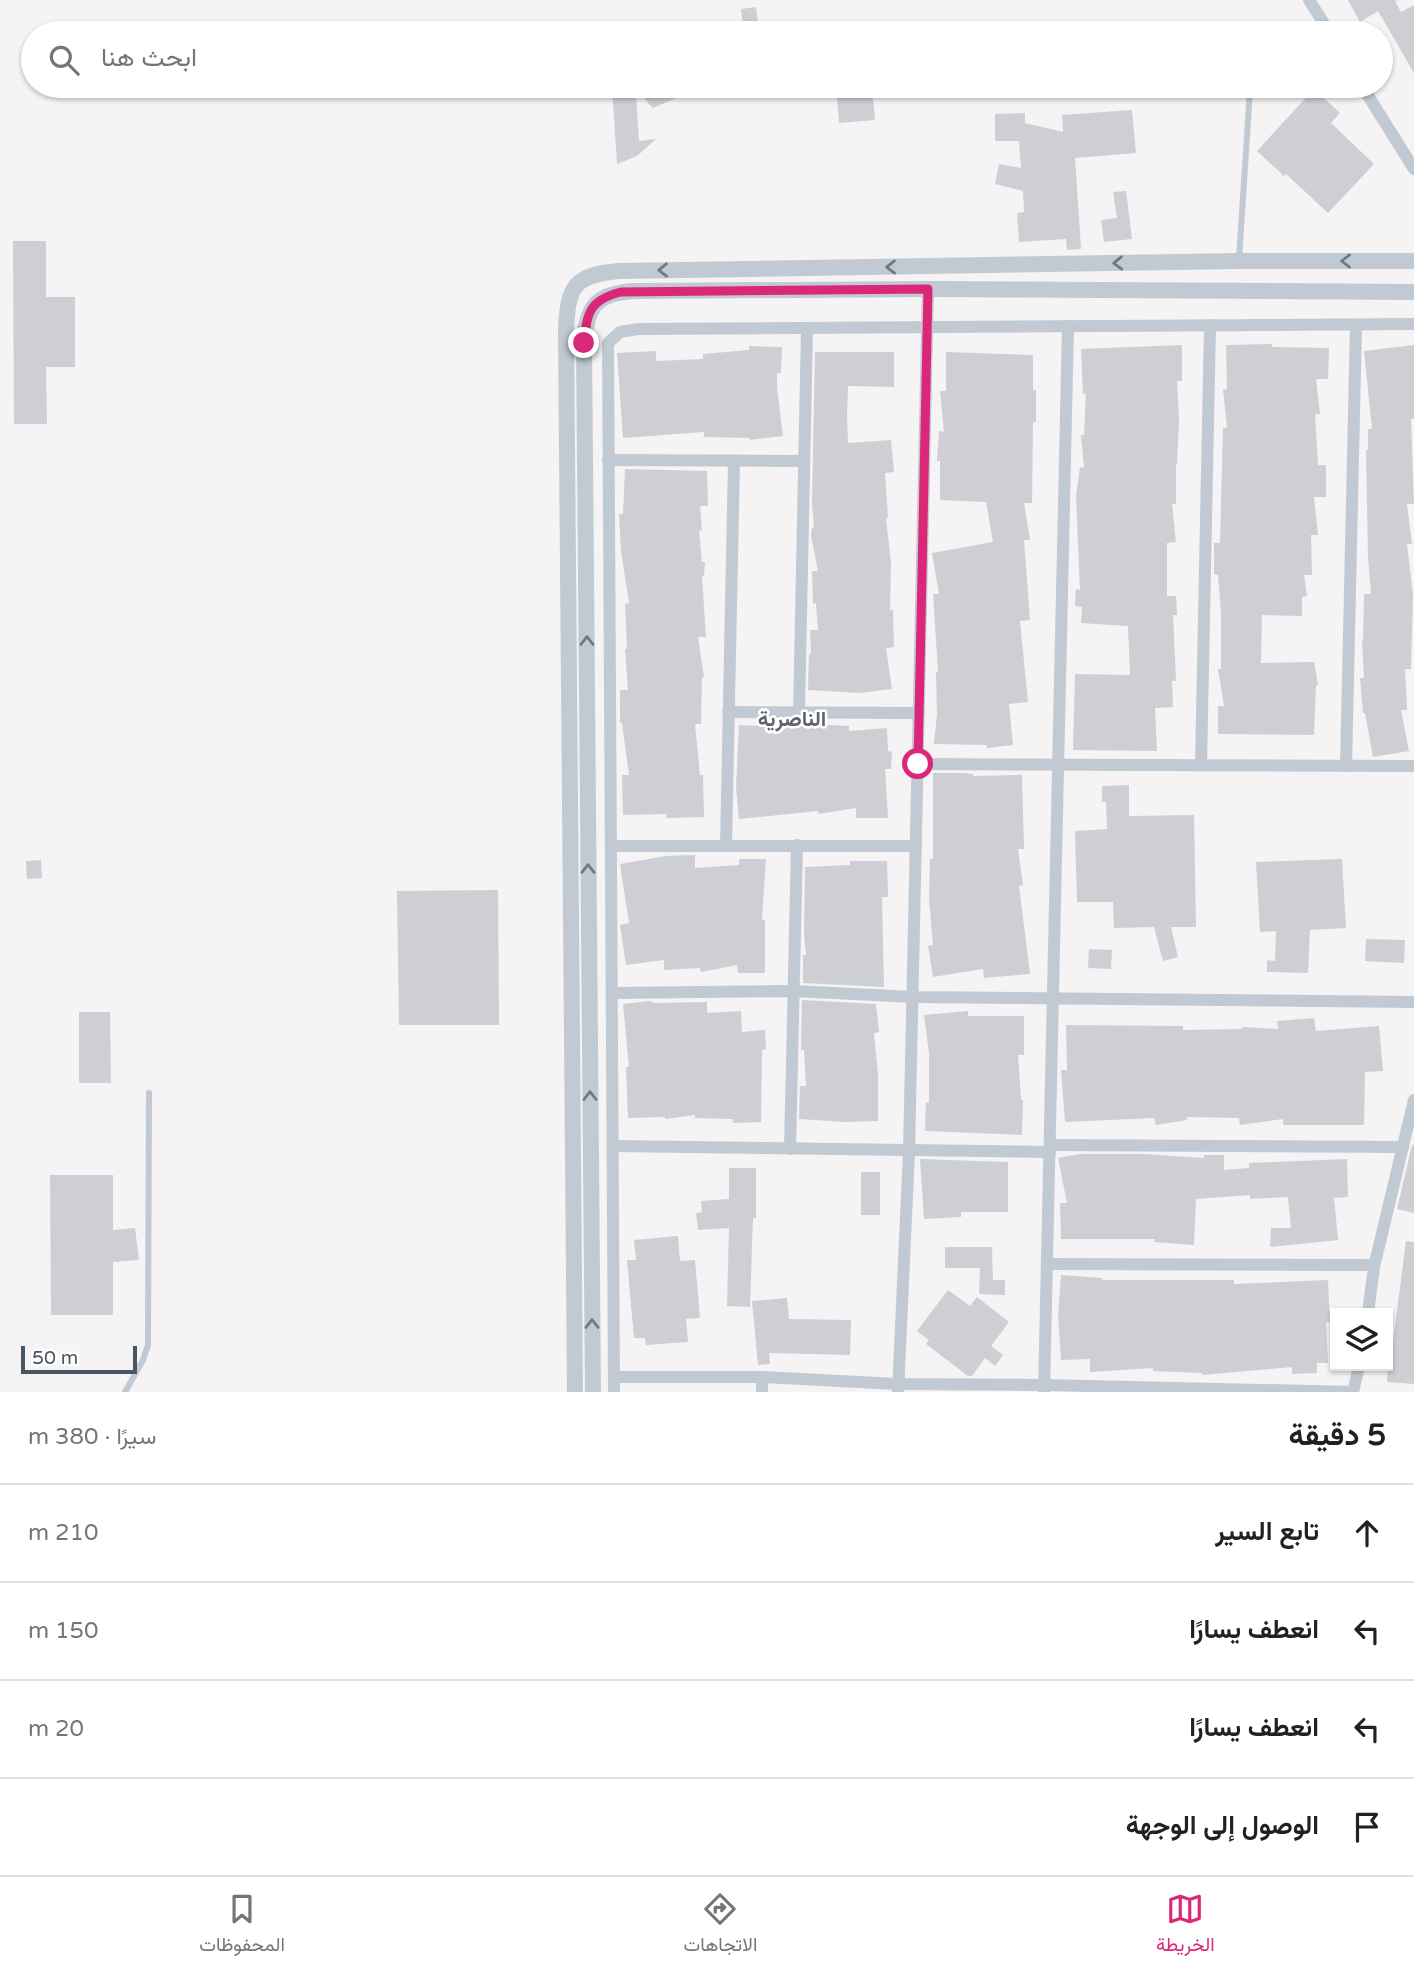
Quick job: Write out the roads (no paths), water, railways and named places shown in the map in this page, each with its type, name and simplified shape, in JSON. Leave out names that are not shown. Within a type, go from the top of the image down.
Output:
[{"type":"street","points":[[1309,0],[1322,21]]},
{"type":"street","points":[[1370,98],[1414,169]]},
{"type":"street","points":[[575,1392],[566,330],[567,307],[573,287],[588,276],[619,271],[1239,261],[1414,261]]},
{"type":"street","points":[[898,1388],[909,1152],[928,289]]},
{"type":"street","points":[[593,1392],[584,357],[589,314],[593,306],[599,300],[621,292],[928,289],[1414,292]]},
{"type":"street","points":[[614,1392],[608,344],[620,332],[638,329],[1414,324]]},
{"type":"street","points":[[1346,766],[1356,325]]},
{"type":"street","points":[[1044,1388],[1068,326]]},
{"type":"street","points":[[1201,765],[1210,326]]},
{"type":"street","points":[[799,712],[807,328]]},
{"type":"street","points":[[608,460],[804,461]]},
{"type":"street","points":[[726,845],[734,461]]},
{"type":"street","points":[[728,712],[919,712]]},
{"type":"street","points":[[918,764],[1414,766]]},
{"type":"street","points":[[790,1149],[797,845]]},
{"type":"street","points":[[611,846],[916,846]]},
{"type":"street","points":[[612,993],[794,991],[913,998],[1414,1002]]},
{"type":"street","points":[[1369,1308],[1374,1265],[1414,1100]]},
{"type":"street","points":[[613,1146],[909,1152],[1404,1147]]},
{"type":"street","points":[[1048,1264],[1374,1265]]},
{"type":"street","points":[[614,1377],[762,1377],[898,1388],[1353,1392],[1358,1371]]},
{"type":"street","points":[[762,1377],[762,1392]]},
{"type":"lane","points":[[1239,261],[1249,98]]},
{"type":"lane","points":[[125,1392],[144,1360],[148,1345],[149,1093]]},
{"type":"district","name":"الناصرية","points":[[792,719]]}]
